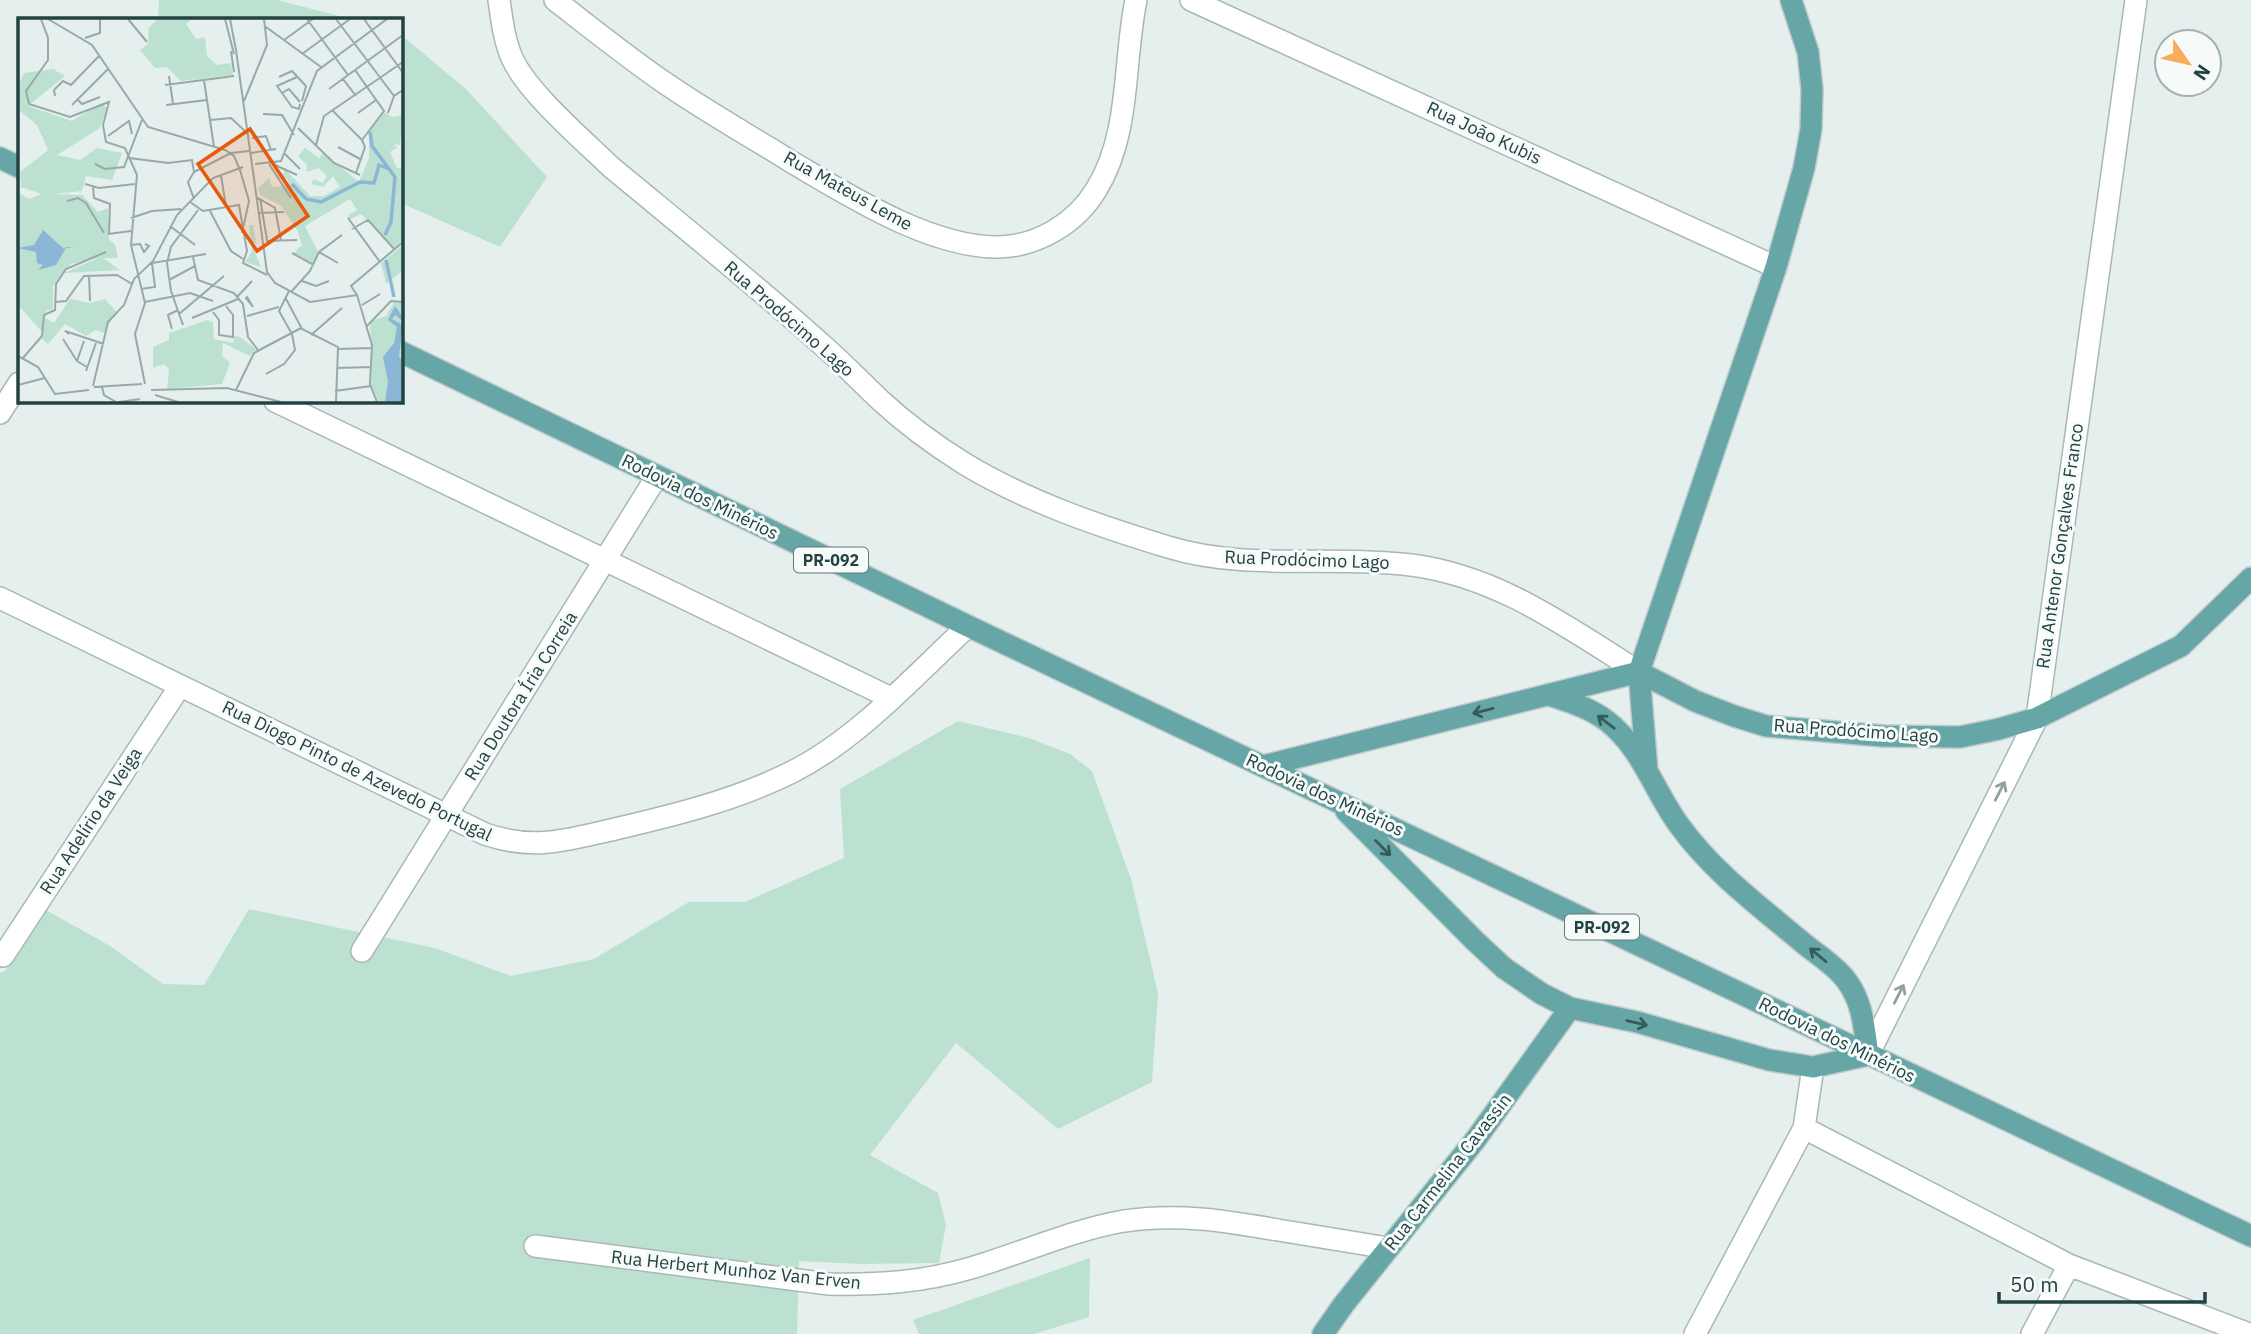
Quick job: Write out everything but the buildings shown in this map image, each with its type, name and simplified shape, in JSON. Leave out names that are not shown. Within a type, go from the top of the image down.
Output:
[{"type":"main road","points":[[1647,770],[1639,672],[1776,267],[1801,181],[1811,129],[1812,89],[1808,52],[1791,0]]},
{"type":"main road","points":[[0,158],[18,167]]},
{"type":"main road","name":"Rodovia dos Minérios","points":[[402,352],[1868,1055],[2245,1228]]},
{"type":"main road","name":"Rua Prodócimo Lago","points":[[1639,672],[1695,701],[1766,726],[1884,736],[1960,737],[1999,730],[2037,718],[2181,646],[2251,578]]},
{"type":"main road","points":[[1264,766],[1639,672]]},
{"type":"main road","points":[[1335,800],[1504,968],[1542,994],[1570,1008],[1673,1032],[1760,1058],[1813,1067],[1868,1055],[1859,1000],[1844,978],[1735,886],[1706,857],[1667,808],[1630,743],[1607,721],[1579,705],[1549,695]]},
{"type":"main road","name":"Rua Carmelina Cavassin","points":[[1324,1334],[1344,1304],[1484,1129],[1570,1008]]},
{"type":"street","name":"Rua Prodócimo Lago","points":[[499,0],[505,38],[513,60],[524,78],[586,143],[816,339],[881,401],[964,464],[1012,490],[1058,510],[1172,549],[1258,559],[1376,561],[1458,574],[1500,588],[1639,672]]},
{"type":"street","name":"Rua Mateus Leme","points":[[555,0],[664,83],[839,190],[921,230],[963,242],[999,247],[1027,242],[1049,234],[1080,211],[1096,191],[1116,145],[1136,0]]},
{"type":"street","name":"Rua João Kubis","points":[[1191,0],[1776,267]]},
{"type":"street","name":"Rua Antenor Gonçalves Franco","points":[[1868,1055],[2037,718],[2136,0]]},
{"type":"street","points":[[0,413],[18,385]]},
{"type":"street","points":[[277,402],[891,698]]},
{"type":"street","name":"Rua Doutora Íria Correia","points":[[362,951],[657,476]]},
{"type":"street","name":"Rua Diogo Pinto de Azevedo Portugal","points":[[0,598],[485,835],[508,842],[534,844],[570,839],[664,818],[715,803],[794,771],[860,725],[968,626]]},
{"type":"street","name":"Rua Adelírio da Veiga","points":[[2,956],[180,687]]},
{"type":"street","points":[[1695,1334],[1804,1128],[1813,1067]]},
{"type":"street","points":[[1804,1128],[2069,1265],[2249,1334]]},
{"type":"street","name":"Rua Herbert Munhoz Van Erven","points":[[535,1246],[829,1284],[876,1285],[927,1279],[972,1268],[1081,1232],[1122,1222],[1169,1216],[1210,1219],[1388,1248]]},
{"type":"street","points":[[2032,1334],[2069,1265]]},
{"type":"green space","points":[[159,0],[277,0],[347,18],[158,18]]},
{"type":"green space","points":[[402,36],[466,89],[547,177],[500,247],[402,203]]},
{"type":"green space","points":[[958,721],[1029,738],[1070,754],[1092,771],[1131,879],[1158,993],[1152,1082],[1058,1129],[956,1043],[870,1155],[938,1193],[946,1225],[939,1263],[860,1264],[799,1261],[797,1334],[0,1334],[0,973],[5,971],[46,910],[110,946],[163,984],[204,985],[249,909],[435,948],[511,976],[594,959],[689,902],[745,902],[844,858],[840,789]]},
{"type":"green space","points":[[1090,1258],[1089,1317],[1034,1334],[919,1334],[913,1320]]}]
